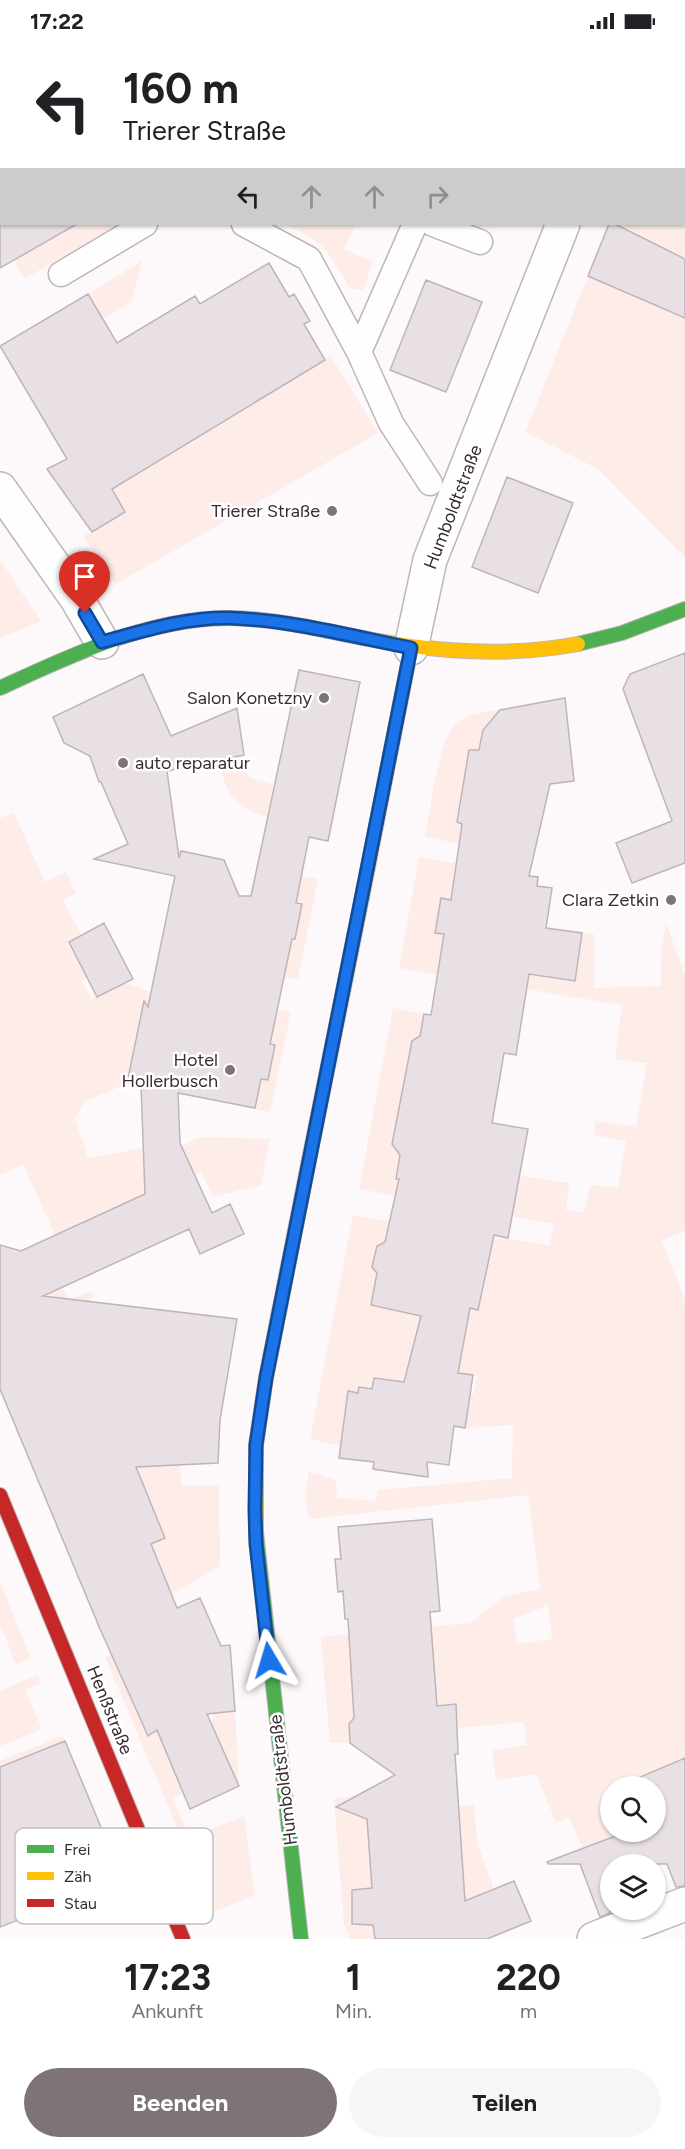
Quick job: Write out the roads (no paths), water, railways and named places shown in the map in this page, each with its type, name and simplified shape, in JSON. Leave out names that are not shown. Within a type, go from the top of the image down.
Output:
[{"type":"street","name":"Humboldtstraße","points":[[301,1939],[256,1544],[256,1445],[268,1366],[430,560],[563,225]]},
{"type":"street","points":[[0,489],[77,599],[102,642]]},
{"type":"street","points":[[0,688],[102,642],[164,625],[227,618],[276,623],[411,648],[477,653],[546,651],[614,636],[685,609]]},
{"type":"street","name":"Henßstraße","points":[[0,1495],[138,1828]]},
{"type":"street","points":[[594,1939],[685,1904]]},
{"type":"street","name":"Henßstraße","points":[[177,1924],[183,1939]]},
{"type":"lane","points":[[61,274],[143,225]]},
{"type":"lane","points":[[246,225],[309,259],[359,352],[391,423],[430,483]]},
{"type":"lane","points":[[359,352],[415,225]]},
{"type":"lane","points":[[436,225],[480,242]]},
{"type":"place","name":"Trierer Straße","points":[[332,511]]},
{"type":"place","name":"Salon Konetzny","points":[[324,698]]},
{"type":"place","name":"auto reparatur","points":[[123,763]]},
{"type":"place","name":"Clara Zetkin","points":[[671,900]]},
{"type":"place","name":"Hotel Hollerbusch","points":[[230,1070]]}]
